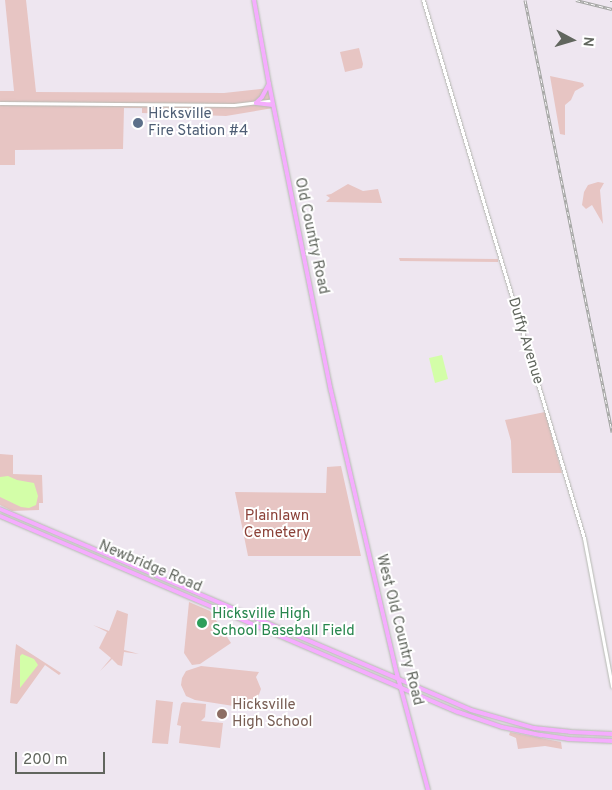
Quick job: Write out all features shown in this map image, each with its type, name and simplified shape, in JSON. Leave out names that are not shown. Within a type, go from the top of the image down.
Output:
[{"type":"main road","name":"Old Country Road","points":[[254,0],[268,84],[330,391],[351,475]]},
{"type":"main road","points":[[256,103],[262,97],[268,84]]},
{"type":"main road","points":[[256,103],[273,105]]},
{"type":"main road","name":"West Old Country Road","points":[[351,475],[398,678],[428,790]]},
{"type":"main road","name":"Newbridge Road","points":[[0,509],[476,712],[504,721],[562,732],[612,734]]},
{"type":"main road","name":"Newbridge Road","points":[[0,516],[463,714],[502,727]]},
{"type":"main road","points":[[28,528],[30,522]]},
{"type":"main road","points":[[463,714],[464,707]]},
{"type":"main road","points":[[504,721],[502,727],[563,739],[612,741]]},
{"type":"street","name":"Duffy Avenue","points":[[423,0],[584,538],[612,686]]},
{"type":"street","points":[[0,103],[234,105],[272,100]]},
{"type":"green space","points":[[5,0],[26,0],[36,92],[224,93],[269,88],[273,108],[226,116],[142,113],[142,108],[124,108],[123,149],[15,150],[15,165],[0,165],[0,91],[14,91]]},
{"type":"green space","points":[[359,48],[363,64],[362,68],[345,72],[340,52]]},
{"type":"green space","points":[[550,76],[583,83],[584,86],[575,91],[571,100],[565,105],[565,135],[560,134]]},
{"type":"green space","points":[[598,182],[604,183],[600,190],[603,224],[592,205],[586,209],[582,205],[584,192],[588,185]]},
{"type":"green space","points":[[348,184],[363,191],[378,189],[382,203],[326,202],[330,198],[326,195]]},
{"type":"green space","points":[[399,258],[498,259],[498,262],[400,261]]},
{"type":"green space","points":[[545,412],[562,473],[512,473],[511,441],[505,420]]},
{"type":"green space","points":[[0,454],[13,455],[13,474],[42,475],[43,503],[39,503],[39,510],[12,511],[0,505]]},
{"type":"green space","name":"Plainlawn Cemetery","points":[[341,466],[361,556],[248,556],[235,492],[326,493],[327,467]]},
{"type":"green space","name":"Hicksville High School Baseball Field","points":[[189,602],[210,611],[231,643],[200,664],[192,665],[184,653]]},
{"type":"green space","points":[[117,610],[128,614],[124,650],[139,654],[124,652],[122,666],[112,659],[100,671],[111,658],[99,648],[107,632],[93,625],[109,631]]},
{"type":"green space","points":[[16,644],[61,673],[59,675],[45,665],[17,704],[10,703]]},
{"type":"green space","points":[[201,666],[259,672],[256,677],[261,689],[257,700],[250,705],[240,707],[195,700],[186,696],[181,685],[182,678],[186,671]]},
{"type":"green space","points":[[156,700],[173,702],[168,744],[152,743]]},
{"type":"green space","points":[[183,702],[206,704],[205,717],[201,721],[223,723],[220,748],[179,743],[181,726],[177,725]]},
{"type":"green space","points":[[510,732],[561,742],[562,749],[545,746],[518,749],[516,738],[509,735]]},
{"type":"shaded area","points":[[442,355],[448,379],[435,383],[429,358]]},
{"type":"shaded area","points":[[8,476],[17,480],[34,483],[38,496],[36,505],[29,508],[21,507],[0,497],[0,477]]},
{"type":"shaded area","points":[[22,654],[34,659],[38,665],[20,688],[20,656]]},
{"type":"railway","points":[[525,0],[612,432]]},
{"type":"railway","points":[[576,0],[612,9]]},
{"type":"place","name":"Hicksville Fire Station #4","points":[[138,123]]},
{"type":"place","name":"Hicksville High School Baseball Field","points":[[202,623]]},
{"type":"place","name":"Hicksville High School","points":[[222,714]]}]
